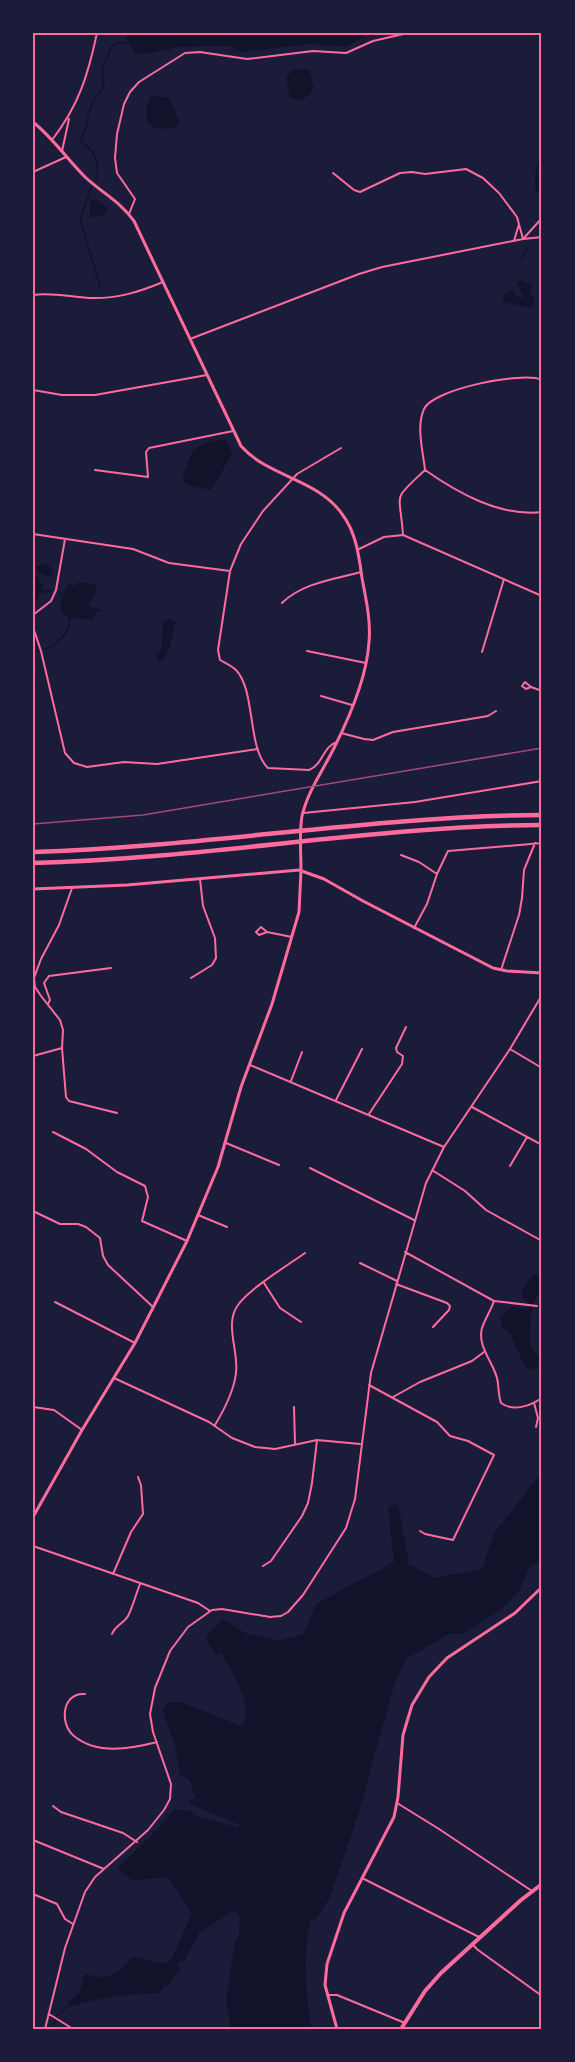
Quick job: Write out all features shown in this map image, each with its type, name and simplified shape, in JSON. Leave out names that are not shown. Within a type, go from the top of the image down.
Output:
[{"type":"highway","points":[[33,852],[159,845],[447,817],[542,815]]},
{"type":"highway","points":[[33,863],[141,858],[435,829],[542,825]]},
{"type":"main road","points":[[33,122],[86,178],[129,214],[164,282],[241,446],[249,454],[323,495],[339,510],[350,529],[357,550],[370,630],[366,663],[352,705],[303,813],[300,906],[270,1010],[250,1064],[226,1143],[187,1241],[154,1308],[33,1517]]},
{"type":"main road","points":[[33,889],[200,879],[301,870],[324,879],[414,928],[501,970],[542,974]]},
{"type":"main road","points":[[337,2029],[327,1995],[325,1978],[328,1958],[340,1923],[388,1830],[397,1803],[405,1725],[421,1689],[447,1658],[515,1612],[542,1587]]},
{"type":"main road","points":[[401,2029],[435,1979],[479,1937],[542,1884]]},
{"type":"street","points":[[62,151],[71,114],[85,81],[97,33]]},
{"type":"street","points":[[129,214],[135,200],[117,173],[115,158],[117,134],[124,104],[139,81],[185,53],[200,52],[247,58],[313,51],[346,53],[373,41],[408,33]]},
{"type":"street","points":[[52,140],[71,114]]},
{"type":"street","points":[[33,172],[66,156]]},
{"type":"street","points":[[333,173],[354,190],[360,192],[400,173],[425,174],[466,169],[483,177],[499,193],[516,216],[523,239]]},
{"type":"street","points":[[523,239],[542,218]]},
{"type":"street","points":[[514,241],[519,224]]},
{"type":"street","points":[[190,339],[359,274],[417,259],[542,237]]},
{"type":"street","points":[[33,295],[106,298],[135,294],[164,282]]},
{"type":"street","points":[[33,390],[62,395],[95,395],[207,375]]},
{"type":"street","points":[[542,380],[528,376],[511,378],[441,394],[429,401],[424,409],[420,434],[426,470],[449,487],[502,509],[516,512],[542,512]]},
{"type":"street","points":[[95,470],[148,477],[146,452],[149,448],[233,431]]},
{"type":"street","points":[[337,742],[329,746],[315,768],[309,770],[268,768],[258,749],[243,683],[236,670],[220,660],[218,650],[230,571],[241,544],[263,511],[292,478],[341,448]]},
{"type":"street","points":[[403,535],[399,495],[426,470]]},
{"type":"street","points":[[33,534],[133,549],[177,565],[230,571]]},
{"type":"street","points":[[357,550],[389,536],[403,535],[542,596]]},
{"type":"street","points":[[33,615],[51,601],[56,590],[65,539]]},
{"type":"street","points":[[282,603],[296,592],[310,586],[361,572]]},
{"type":"street","points":[[482,652],[504,579]]},
{"type":"street","points":[[33,627],[41,651],[65,753],[74,763],[87,767],[124,762],[157,764],[258,749]]},
{"type":"street","points":[[308,651],[366,663]]},
{"type":"street","points":[[531,687],[542,691]]},
{"type":"street","points":[[321,696],[352,705]]},
{"type":"street","points":[[341,733],[373,740],[409,728],[488,716],[496,711]]},
{"type":"street","points":[[303,813],[425,800],[542,781]]},
{"type":"street","points":[[501,970],[519,915],[524,870],[535,843]]},
{"type":"street","points":[[414,928],[427,904],[448,851],[542,843]]},
{"type":"street","points":[[401,855],[419,862],[437,874]]},
{"type":"street","points":[[190,978],[212,965],[216,958],[215,938],[203,906],[200,879]]},
{"type":"street","points":[[72,888],[59,925],[41,959],[34,978],[35,987],[60,1020],[63,1030],[62,1048],[66,1097],[69,1101],[117,1113]]},
{"type":"street","points":[[267,932],[292,938]]},
{"type":"street","points":[[48,1004],[50,1000],[44,982],[49,976],[111,968]]},
{"type":"street","points":[[45,2029],[73,1924],[87,1889],[104,1869],[137,1842],[159,1818],[171,1796],[171,1784],[151,1725],[150,1710],[164,1664],[182,1634],[210,1611],[222,1610],[272,1617],[283,1615],[293,1608],[341,1538],[350,1520],[355,1498],[369,1385],[414,1220],[432,1170],[444,1147],[510,1049],[542,996]]},
{"type":"street","points":[[369,1114],[402,1064],[403,1056],[397,1052],[396,1048],[406,1027]]},
{"type":"street","points":[[33,1056],[62,1048]]},
{"type":"street","points":[[336,1101],[362,1049]]},
{"type":"street","points":[[510,1049],[542,1068]]},
{"type":"street","points":[[291,1081],[302,1052]]},
{"type":"street","points":[[250,1064],[444,1147]]},
{"type":"street","points":[[472,1107],[542,1145]]},
{"type":"street","points":[[53,1132],[86,1149],[117,1172],[145,1186],[148,1197],[142,1221],[187,1241]]},
{"type":"street","points":[[510,1166],[527,1137]]},
{"type":"street","points":[[226,1143],[279,1165]]},
{"type":"street","points":[[310,1168],[414,1220]]},
{"type":"street","points":[[432,1170],[465,1191],[486,1210],[542,1241]]},
{"type":"street","points":[[35,1212],[60,1224],[78,1224],[86,1227],[100,1238],[103,1256],[108,1265],[154,1308]]},
{"type":"street","points":[[198,1215],[227,1227]]},
{"type":"street","points":[[405,1252],[494,1301],[536,1306]]},
{"type":"street","points":[[215,1425],[233,1388],[237,1372],[232,1323],[235,1310],[246,1296],[304,1253]]},
{"type":"street","points":[[360,1263],[397,1283],[447,1303],[450,1306],[449,1310],[433,1327]]},
{"type":"street","points":[[264,1283],[280,1308],[301,1322]]},
{"type":"street","points":[[494,1301],[489,1317],[482,1327],[481,1336],[497,1379],[501,1402],[511,1408],[534,1403],[542,1398]]},
{"type":"street","points":[[55,1302],[135,1343]]},
{"type":"street","points":[[393,1397],[420,1382],[472,1361],[485,1351]]},
{"type":"street","points":[[114,1378],[215,1425],[228,1436],[255,1447],[275,1449],[317,1440],[362,1444]]},
{"type":"street","points":[[369,1385],[436,1422],[450,1436],[478,1445],[494,1455],[453,1540],[424,1534],[420,1531]]},
{"type":"street","points":[[534,1403],[538,1418],[536,1426]]},
{"type":"street","points":[[33,1407],[54,1410],[82,1430]]},
{"type":"street","points":[[294,1407],[295,1444]]},
{"type":"street","points":[[263,1566],[271,1561],[305,1510],[311,1490],[317,1440]]},
{"type":"street","points":[[113,1574],[131,1532],[143,1514],[141,1485],[138,1477]]},
{"type":"street","points":[[33,1546],[198,1603],[210,1611]]},
{"type":"street","points":[[112,1634],[113,1630],[128,1615],[140,1584]]},
{"type":"street","points":[[85,1694],[75,1696],[66,1706],[65,1723],[74,1736],[112,1749],[130,1749],[157,1742]]},
{"type":"street","points":[[397,1803],[439,1828],[532,1891]]},
{"type":"street","points":[[54,1806],[61,1812],[123,1833],[137,1842]]},
{"type":"street","points":[[33,1840],[104,1869]]},
{"type":"street","points":[[362,1878],[479,1937]]},
{"type":"street","points":[[33,1894],[57,1904],[65,1919],[73,1924]]},
{"type":"street","points":[[472,1944],[542,1996]]},
{"type":"street","points":[[327,1995],[337,1995],[405,2023]]},
{"type":"street","points":[[50,2015],[73,2029]]},
{"type":"shaded area","points":[[127,33],[202,33],[203,35],[203,33],[369,33],[346,47],[310,44],[242,52],[228,46],[172,47],[170,50],[138,54],[126,38]]},
{"type":"shaded area","points":[[309,70],[314,88],[309,95],[299,101],[290,97],[286,79],[291,71]]},
{"type":"shaded area","points":[[150,97],[170,98],[179,122],[176,127],[160,128],[150,124],[146,113],[147,106]]},
{"type":"shaded area","points":[[542,155],[542,179],[536,192],[536,173]]},
{"type":"shaded area","points":[[87,197],[107,208],[107,212],[100,216],[89,217],[90,204]]},
{"type":"shaded area","points":[[521,280],[532,285],[530,291],[535,300],[531,308],[503,302],[503,296],[512,290],[518,297],[524,298],[517,284]]},
{"type":"shaded area","points":[[226,440],[232,454],[211,490],[187,485],[183,480],[183,475],[192,452],[212,441]]},
{"type":"shaded area","points":[[46,563],[52,570],[51,576],[37,571],[37,567]]},
{"type":"shaded area","points":[[35,575],[43,584],[42,593],[38,594],[38,600],[33,602],[33,578]]},
{"type":"shaded area","points":[[79,582],[96,585],[96,592],[88,606],[102,610],[96,613],[93,620],[72,618],[69,620],[62,611],[61,601],[65,590],[69,584],[74,586]]},
{"type":"shaded area","points":[[171,619],[176,622],[169,649],[164,660],[158,661],[156,655],[161,650],[163,622]]},
{"type":"shaded area","points":[[540,1273],[543,1283],[534,1301],[529,1345],[539,1358],[537,1370],[525,1367],[510,1333],[503,1329],[500,1316],[512,1307],[529,1310],[529,1303],[523,1299],[521,1292],[533,1275]]},
{"type":"shaded area","points":[[542,1472],[542,1560],[530,1566],[519,1591],[504,1607],[463,1634],[451,1633],[406,1659],[394,1685],[359,1812],[330,1897],[315,1920],[311,1918],[306,1946],[306,1987],[311,2029],[231,2029],[226,2000],[235,1942],[239,1934],[240,1916],[235,1911],[199,1933],[185,1960],[177,1963],[180,1970],[175,1974],[170,1985],[164,1986],[159,1993],[114,1997],[70,2007],[67,2003],[80,1992],[85,1974],[104,1978],[120,1971],[130,1959],[136,1957],[164,1964],[171,1960],[192,1914],[168,1877],[132,1880],[117,1869],[175,1809],[190,1811],[198,1817],[237,1827],[240,1825],[190,1804],[189,1802],[195,1797],[189,1779],[180,1775],[174,1740],[163,1710],[167,1703],[179,1702],[236,1724],[242,1726],[244,1724],[245,1706],[240,1688],[222,1655],[220,1653],[217,1655],[206,1637],[222,1619],[245,1633],[278,1641],[303,1634],[316,1604],[394,1562],[388,1506],[398,1504],[409,1564],[435,1578],[482,1569],[494,1533]]},
{"type":"waterway","points":[[96,180],[96,158],[81,140],[92,105],[104,86],[102,71],[111,47],[116,43],[129,43]]},
{"type":"waterway","points":[[91,187],[80,219],[100,286]]},
{"type":"waterway","points":[[522,259],[527,248]]},
{"type":"waterway","points":[[34,572],[33,568],[37,567]]},
{"type":"waterway","points":[[42,592],[51,591]]},
{"type":"waterway","points":[[58,592],[63,595]]},
{"type":"waterway","points":[[45,649],[62,638],[70,619]]},
{"type":"waterway","points":[[52,2029],[57,2016],[70,2004]]},
{"type":"railway","points":[[33,824],[143,815],[542,748]]}]
